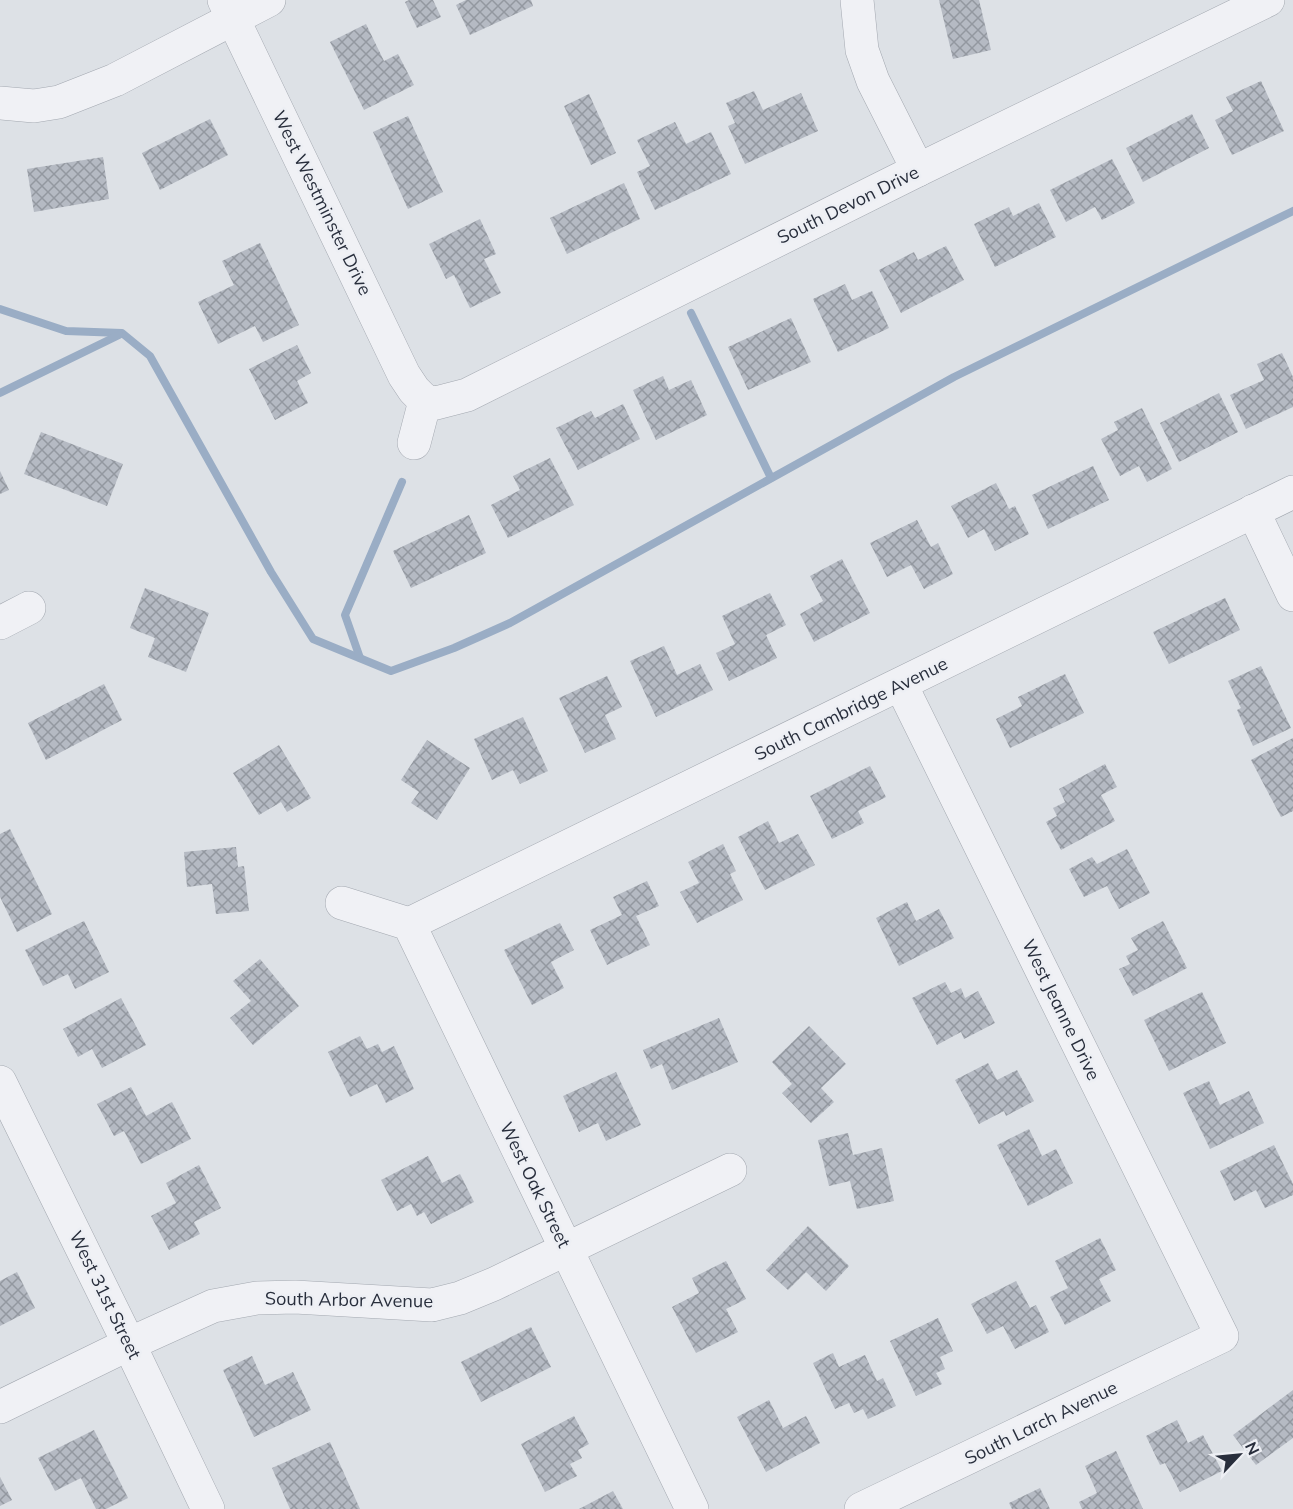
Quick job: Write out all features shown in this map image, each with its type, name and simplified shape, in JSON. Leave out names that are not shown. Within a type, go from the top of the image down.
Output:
[{"type":"street","points":[[0,103],[34,106],[59,102],[115,80],[228,9],[269,0]]},
{"type":"street","points":[[857,0],[862,50],[873,81],[918,170]]},
{"type":"street","name":"South Devon Drive","points":[[426,401],[436,403],[467,395],[918,170],[1268,0]]},
{"type":"street","name":"West Westminster Drive","points":[[228,9],[405,375],[414,390],[426,401]]},
{"type":"street","points":[[414,443],[426,401]]},
{"type":"street","name":"South Cambridge Avenue","points":[[409,924],[1293,492]]},
{"type":"street","points":[[1253,511],[1293,595]]},
{"type":"street","points":[[0,622],[29,608]]},
{"type":"street","name":"West Jeanne Drive","points":[[901,685],[1222,1336]]},
{"type":"street","points":[[342,903],[409,924]]},
{"type":"street","name":"West Oak Street","points":[[409,924],[692,1509]]},
{"type":"street","name":"West 31st Street","points":[[0,1082],[208,1509]]},
{"type":"street","name":"South Arbor Avenue","points":[[0,1407],[213,1306],[257,1298],[295,1297],[432,1305],[460,1298],[566,1250],[730,1170]]},
{"type":"street","name":"South Larch Avenue","points":[[861,1509],[1222,1336]]},
{"type":"building","points":[[433,0],[441,17],[417,28],[405,2]]},
{"type":"building","points":[[466,0],[531,0],[533,6],[470,35],[456,5]]},
{"type":"building","points":[[939,0],[979,0],[991,50],[953,59]]},
{"type":"building","points":[[366,24],[384,61],[398,54],[414,85],[364,110],[330,42]]},
{"type":"building","points":[[1261,81],[1284,131],[1232,155],[1215,120],[1233,111],[1226,97]]},
{"type":"building","points":[[754,91],[763,110],[801,93],[818,131],[745,164],[728,126],[735,123],[726,103]]},
{"type":"building","points":[[589,94],[616,153],[591,165],[564,106]]},
{"type":"building","points":[[1192,114],[1209,148],[1143,182],[1126,148]]},
{"type":"building","points":[[408,116],[443,192],[408,209],[373,132]]},
{"type":"building","points":[[210,119],[228,155],[160,190],[142,153]]},
{"type":"building","points":[[675,122],[686,144],[711,132],[731,174],[655,210],[637,172],[650,166],[637,140]]},
{"type":"building","points":[[103,157],[109,199],[34,212],[27,169]]},
{"type":"building","points":[[1112,159],[1135,203],[1102,220],[1095,207],[1066,222],[1050,190]]},
{"type":"building","points":[[624,183],[640,219],[567,254],[550,218]]},
{"type":"building","points":[[1039,203],[1056,237],[995,267],[974,224],[1009,207],[1013,216]]},
{"type":"building","points":[[480,219],[496,254],[484,259],[501,293],[470,308],[454,275],[446,279],[429,244]]},
{"type":"building","points":[[260,243],[299,325],[263,342],[255,326],[218,344],[198,302],[234,285],[222,261]]},
{"type":"building","points":[[946,246],[964,280],[901,313],[879,270],[914,252],[918,260]]},
{"type":"building","points":[[845,284],[852,300],[872,291],[889,328],[838,352],[813,299]]},
{"type":"building","points":[[791,318],[811,362],[748,390],[728,347]]},
{"type":"building","points":[[297,345],[311,373],[297,381],[308,403],[275,420],[249,369]]},
{"type":"building","points":[[1282,353],[1293,377],[1293,407],[1246,429],[1230,395],[1264,380],[1257,364]]},
{"type":"building","points":[[663,376],[669,390],[691,380],[707,415],[656,440],[633,390]]},
{"type":"building","points":[[1219,393],[1238,432],[1179,462],[1160,423]]},
{"type":"building","points":[[623,404],[640,439],[578,470],[556,428],[591,411],[595,418]]},
{"type":"building","points":[[1142,408],[1172,469],[1147,482],[1139,466],[1120,476],[1101,439],[1118,430],[1114,422]]},
{"type":"building","points":[[41,432],[123,464],[107,506],[24,474]]},
{"type":"building","points":[[550,458],[574,505],[508,538],[491,505],[520,490],[513,476]]},
{"type":"building","points":[[1093,466],[1109,500],[1048,529],[1032,495]]},
{"type":"building","points":[[0,471],[9,490],[0,494]]},
{"type":"building","points":[[996,483],[1009,509],[1015,506],[1029,534],[995,551],[984,529],[968,538],[951,506]]},
{"type":"building","points":[[469,515],[486,553],[411,588],[393,551]]},
{"type":"building","points":[[917,520],[931,547],[938,543],[953,574],[924,589],[911,565],[887,577],[870,543]]},
{"type":"building","points":[[842,559],[870,613],[814,642],[800,614],[823,601],[810,576]]},
{"type":"building","points":[[145,588],[209,613],[186,672],[148,657],[155,638],[130,628]]},
{"type":"building","points":[[770,593],[786,625],[766,635],[777,658],[729,681],[716,653],[735,644],[722,616]]},
{"type":"building","points":[[1225,598],[1240,630],[1169,664],[1153,632]]},
{"type":"building","points":[[664,646],[677,675],[700,664],[713,690],[656,717],[630,661]]},
{"type":"building","points":[[1261,666],[1291,728],[1253,746],[1237,710],[1241,708],[1228,681]]},
{"type":"building","points":[[1065,674],[1084,713],[1010,748],[996,719],[1022,706],[1018,697]]},
{"type":"building","points":[[607,676],[622,707],[605,715],[616,739],[585,753],[559,698]]},
{"type":"building","points":[[104,684],[122,720],[46,760],[28,723]]},
{"type":"building","points":[[523,717],[548,771],[520,784],[513,770],[492,780],[474,739]]},
{"type":"building","points":[[1293,738],[1293,811],[1281,817],[1251,760]]},
{"type":"building","points":[[427,740],[470,768],[437,820],[411,803],[419,792],[401,780]]},
{"type":"building","points":[[279,745],[311,798],[287,812],[281,802],[259,815],[233,773]]},
{"type":"building","points":[[1105,764],[1117,787],[1101,795],[1115,821],[1061,850],[1046,822],[1057,816],[1053,808],[1065,802],[1059,789]]},
{"type":"building","points":[[870,766],[886,797],[858,811],[864,823],[832,839],[810,796]]},
{"type":"building","points":[[768,821],[779,843],[798,834],[815,865],[765,890],[738,837]]},
{"type":"building","points":[[10,829],[52,914],[17,932],[0,897],[0,834]]},
{"type":"building","points":[[723,844],[736,871],[730,874],[743,900],[697,923],[680,892],[699,883],[688,862]]},
{"type":"building","points":[[236,847],[238,867],[244,866],[249,911],[216,914],[212,884],[187,887],[184,852]]},
{"type":"building","points":[[1127,849],[1150,893],[1119,909],[1107,886],[1084,897],[1069,869],[1092,857],[1097,864]]},
{"type":"building","points":[[647,881],[659,906],[636,916],[650,945],[607,965],[590,930],[622,915],[613,897]]},
{"type":"building","points":[[907,902],[916,921],[939,909],[954,938],[899,966],[876,918]]},
{"type":"building","points":[[84,921],[109,972],[75,989],[68,974],[43,986],[25,950]]},
{"type":"building","points":[[1163,921],[1187,968],[1133,996],[1119,969],[1130,964],[1126,956],[1138,950],[1131,938]]},
{"type":"building","points":[[560,923],[574,950],[551,962],[564,988],[532,1005],[504,950]]},
{"type":"building","points":[[260,959],[299,1006],[253,1045],[230,1018],[251,1001],[233,981]]},
{"type":"building","points":[[945,982],[951,993],[961,988],[965,998],[978,991],[995,1023],[964,1039],[961,1032],[937,1045],[912,998]]},
{"type":"building","points":[[1202,992],[1226,1043],[1169,1071],[1144,1020]]},
{"type":"building","points":[[121,998],[146,1045],[102,1068],[92,1049],[78,1057],[63,1029]]},
{"type":"building","points":[[719,1018],[738,1062],[672,1090],[662,1064],[651,1069],[643,1050]]},
{"type":"building","points":[[809,1026],[846,1064],[821,1088],[834,1102],[811,1123],[782,1093],[792,1084],[772,1062]]},
{"type":"building","points":[[360,1036],[367,1049],[378,1044],[382,1052],[394,1046],[414,1089],[386,1103],[377,1084],[350,1097],[328,1052]]},
{"type":"building","points":[[988,1063],[997,1080],[1017,1070],[1034,1101],[1006,1116],[1004,1111],[979,1124],[955,1080]]},
{"type":"building","points":[[616,1072],[641,1125],[606,1141],[598,1123],[579,1132],[563,1096]]},
{"type":"building","points":[[1209,1081],[1220,1105],[1249,1091],[1264,1123],[1210,1149],[1183,1093]]},
{"type":"building","points":[[131,1087],[146,1116],[172,1102],[191,1139],[141,1164],[124,1131],[114,1136],[97,1104]]},
{"type":"building","points":[[1029,1129],[1042,1156],[1056,1149],[1073,1183],[1028,1206],[997,1145]]},
{"type":"building","points":[[848,1133],[853,1155],[882,1148],[894,1201],[857,1209],[850,1181],[829,1186],[818,1140]]},
{"type":"building","points":[[1274,1145],[1293,1184],[1293,1195],[1265,1208],[1256,1190],[1234,1201],[1220,1171]]},
{"type":"building","points":[[428,1156],[442,1183],[460,1174],[474,1202],[431,1224],[424,1212],[417,1216],[411,1204],[397,1211],[381,1180]]},
{"type":"building","points":[[199,1165],[221,1208],[194,1222],[200,1234],[169,1250],[151,1216],[176,1203],[166,1183]]},
{"type":"building","points":[[808,1226],[849,1266],[826,1291],[806,1272],[788,1290],[766,1270]]},
{"type":"building","points":[[1100,1238],[1116,1270],[1099,1279],[1111,1301],[1065,1325],[1050,1297],[1068,1288],[1055,1261]]},
{"type":"building","points":[[726,1261],[746,1299],[726,1309],[738,1332],[696,1353],[672,1307],[699,1293],[692,1278]]},
{"type":"building","points":[[17,1272],[35,1308],[0,1326],[0,1281]]},
{"type":"building","points":[[1016,1281],[1030,1308],[1036,1305],[1049,1332],[1015,1349],[1003,1326],[987,1334],[971,1304]]},
{"type":"building","points":[[938,1318],[953,1351],[940,1357],[945,1369],[936,1373],[942,1384],[916,1396],[890,1341]]},
{"type":"building","points":[[531,1327],[551,1367],[481,1402],[461,1362]]},
{"type":"building","points":[[833,1353],[839,1367],[865,1355],[877,1381],[883,1378],[896,1406],[868,1419],[863,1409],[854,1413],[849,1403],[835,1409],[813,1363]]},
{"type":"building","points":[[252,1356],[265,1385],[293,1372],[311,1410],[254,1437],[223,1370]]},
{"type":"building","points":[[1293,1390],[1293,1438],[1256,1465],[1233,1435]]},
{"type":"building","points":[[769,1400],[783,1428],[806,1416],[820,1443],[766,1472],[737,1417]]},
{"type":"building","points":[[574,1416],[589,1444],[578,1450],[582,1458],[570,1464],[577,1476],[545,1492],[521,1444]]},
{"type":"building","points":[[1177,1420],[1188,1443],[1203,1435],[1222,1471],[1180,1492],[1165,1463],[1160,1465],[1146,1436]]},
{"type":"building","points":[[94,1430],[128,1498],[106,1509],[96,1509],[81,1478],[55,1491],[38,1458]]},
{"type":"building","points":[[330,1442],[360,1509],[290,1509],[272,1468]]},
{"type":"building","points":[[1116,1451],[1143,1509],[1082,1509],[1079,1502],[1097,1493],[1085,1466]]},
{"type":"building","points":[[0,1477],[12,1500],[0,1506]]},
{"type":"building","points":[[1040,1488],[1050,1509],[1012,1509],[1009,1503]]},
{"type":"building","points":[[613,1491],[623,1509],[579,1509]]},
{"type":"waterway","points":[[0,309],[66,331],[122,333],[150,356],[271,572],[313,639],[391,671],[454,648],[510,623],[954,377],[1293,211]]},
{"type":"waterway","points":[[691,313],[771,478]]},
{"type":"waterway","points":[[0,393],[119,335]]},
{"type":"waterway","points":[[360,658],[345,615],[402,482]]}]
